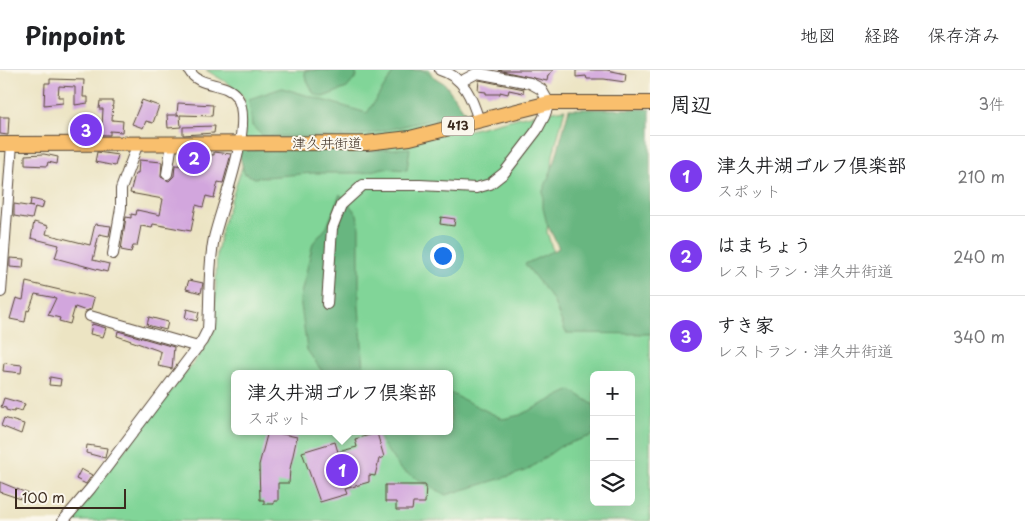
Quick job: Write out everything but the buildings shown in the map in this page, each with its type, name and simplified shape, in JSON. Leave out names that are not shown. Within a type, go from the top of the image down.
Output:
[{"type":"highway","name":"津久井街道","points":[[6,144],[391,142],[548,103],[576,101],[650,103]]},
{"type":"street","points":[[63,521],[91,488],[198,347],[208,329],[214,238],[239,143],[243,115],[237,98],[220,86],[198,80],[189,70]]},
{"type":"street","points":[[446,71],[468,91],[479,121]]},
{"type":"street","points":[[327,304],[332,228],[341,205],[363,185],[420,184],[476,188],[490,184],[504,174],[537,130],[548,103],[541,89],[530,83],[478,74],[460,82]]},
{"type":"street","points":[[113,254],[121,208],[121,189],[138,143]]},
{"type":"street","points":[[167,174],[172,143]]},
{"type":"street","points":[[1,292],[6,144]]},
{"type":"street","points":[[90,316],[198,347]]},
{"type":"green space","points":[[206,70],[429,70],[466,131],[525,116],[565,109],[553,155],[547,232],[565,290],[650,313],[650,521],[68,521],[204,349],[214,331],[217,253],[223,224],[245,158],[244,98],[229,84]]},
{"type":"green space","points":[[305,70],[354,70],[357,76],[347,88],[323,97],[314,94],[305,76]]},
{"type":"green space","points":[[395,70],[423,70],[445,84],[465,112],[369,134],[339,137],[263,136],[252,126],[249,99],[282,88],[367,113]]},
{"type":"green space","points":[[569,109],[650,109],[650,334],[566,333],[553,300],[525,264],[559,248],[547,224],[543,208],[543,191],[555,161]]},
{"type":"green space","points":[[314,147],[362,151],[410,148],[407,170],[383,168],[363,173],[312,173],[255,178],[244,173],[238,148]]},
{"type":"green space","points":[[340,194],[357,214],[359,225],[359,307],[365,370],[321,370],[307,350],[300,298],[313,243],[327,227]]},
{"type":"green space","points":[[571,390],[590,402],[590,436],[561,446],[526,471],[446,495],[400,469],[377,435],[453,435],[453,394],[503,419],[520,415]]},
{"type":"place","name":"すき家","points":[[86,130]]},
{"type":"place","name":"はまちょう","points":[[194,158]]},
{"type":"place","name":"津久井湖ゴルフ倶楽部","points":[[342,470]]}]
